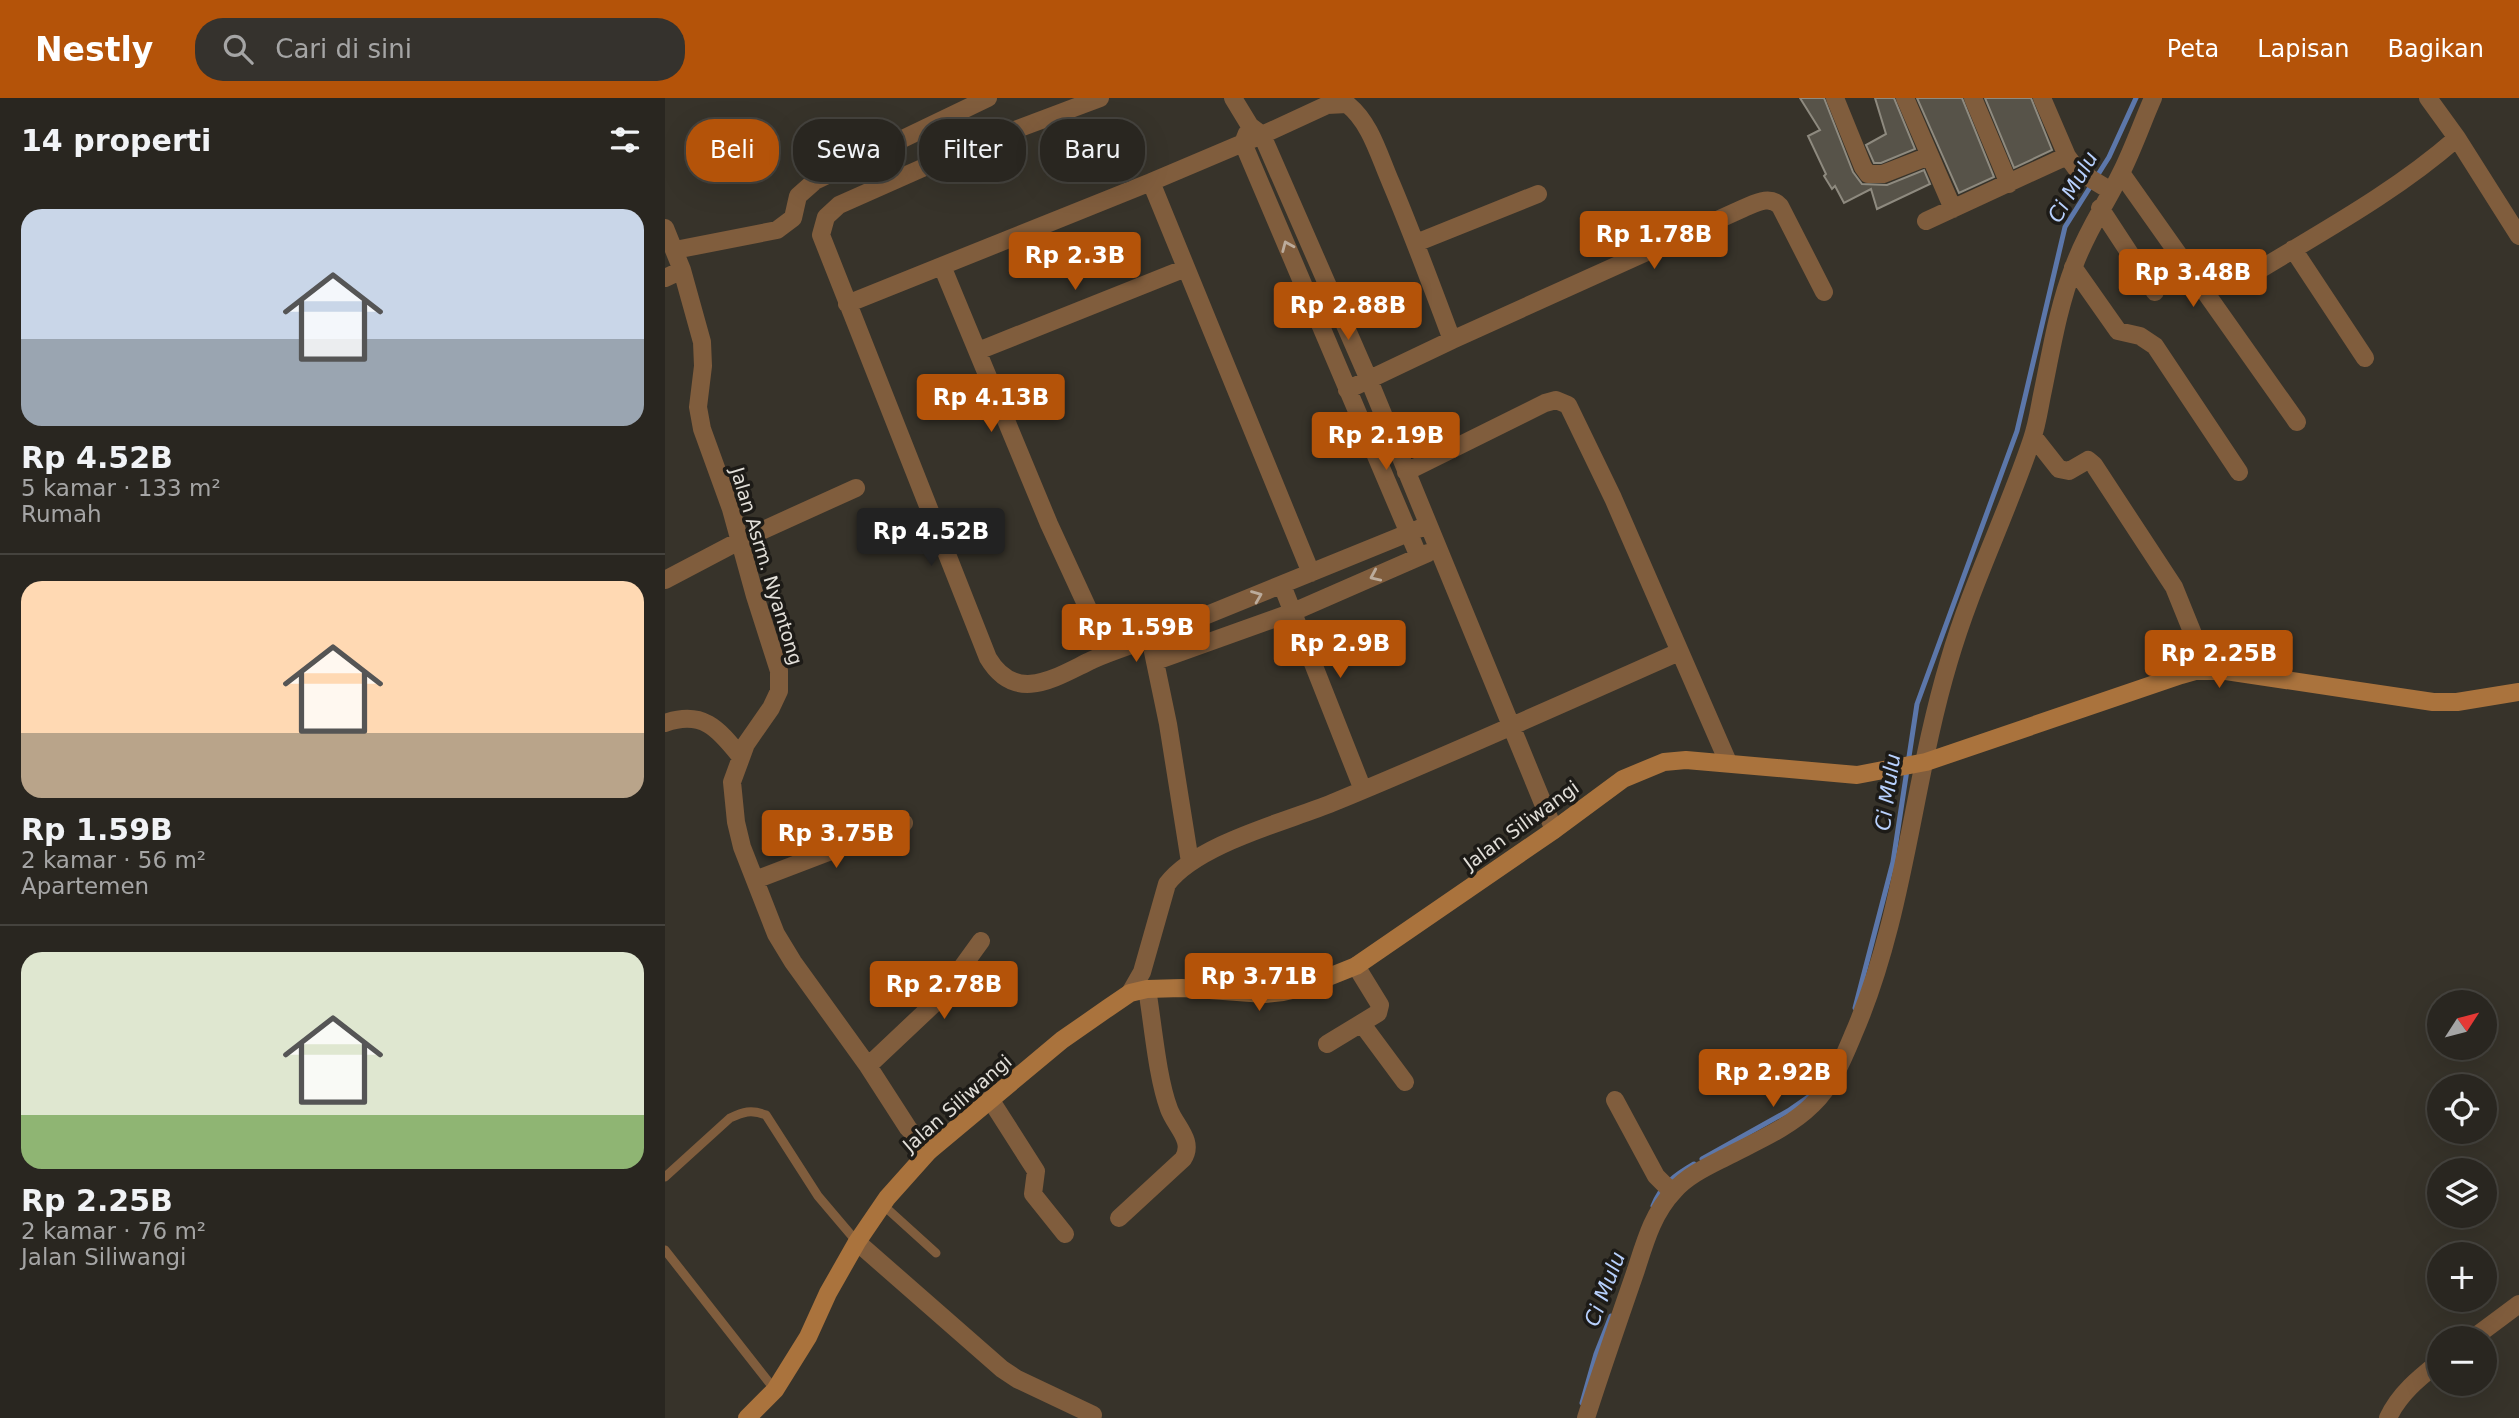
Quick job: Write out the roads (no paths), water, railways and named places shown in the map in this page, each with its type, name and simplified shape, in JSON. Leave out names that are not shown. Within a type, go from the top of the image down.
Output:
[{"type":"street","points":[[675,250],[777,230],[793,218],[798,196],[814,181],[988,98]]},
{"type":"street","points":[[1100,98],[972,146],[839,205],[826,217],[821,235],[995,670],[1020,684],[1033,685],[1052,681],[1112,651],[1282,586],[1428,525]]},
{"type":"street","points":[[1233,98],[1324,277],[1554,830]]},
{"type":"street","points":[[1835,98],[1868,174],[1883,174],[1929,156]]},
{"type":"street","points":[[1905,98],[1953,209]]},
{"type":"street","points":[[1973,98],[2009,184]]},
{"type":"street","points":[[2042,98],[2067,156],[2078,171],[2107,189]]},
{"type":"street","points":[[1586,1418],[1652,1222],[1672,1191],[1701,1170],[1769,1135],[1811,1106],[1839,1066],[1867,1001],[1904,867],[1928,739],[1949,659],[2033,436],[2061,303],[2090,226],[2101,208],[2107,189],[2121,173],[2153,98]]},
{"type":"street","points":[[2428,98],[2457,138],[2519,236]]},
{"type":"street","points":[[847,304],[1151,182],[1252,135],[1327,105],[1347,104],[1361,117],[1370,133],[1416,243],[1451,340]]},
{"type":"street","points":[[1252,135],[1303,285],[1419,557]]},
{"type":"street","points":[[2241,281],[2425,166],[2457,138]]},
{"type":"street","points":[[1926,222],[2067,156]]},
{"type":"street","points":[[2121,173],[2297,422]]},
{"type":"street","points":[[1151,182],[1311,573]]},
{"type":"street","points":[[1416,243],[1538,194]]},
{"type":"street","points":[[1347,390],[1451,340],[1751,205],[1768,200],[1780,206],[1824,292]]},
{"type":"street","points":[[2101,208],[2155,292]]},
{"type":"street","name":"Jalan Asrm. Nyantong","points":[[665,228],[682,270],[702,342],[703,366],[698,407],[702,429],[741,540],[755,596],[779,671],[779,691],[740,756],[732,782],[742,847],[776,934],[793,962],[868,1066],[908,1128],[929,1151]]},
{"type":"street","points":[[2293,249],[2365,358]]},
{"type":"street","points":[[942,266],[1054,535],[1096,626],[1112,651]]},
{"type":"street","points":[[2073,267],[2117,331],[2140,336],[2155,346],[2239,472]]},
{"type":"street","points":[[978,351],[1186,268]]},
{"type":"street","points":[[665,278],[682,270]]},
{"type":"street","points":[[1303,285],[1324,277]]},
{"type":"street","points":[[1406,472],[1545,403],[1563,401],[1568,405],[1613,498],[1728,762]]},
{"type":"street","points":[[2033,436],[2059,469],[2069,471],[2088,460],[2094,465],[2174,587],[2208,671]]},
{"type":"street","points":[[665,580],[741,540],[856,488]]},
{"type":"street","points":[[1156,661],[1293,612],[1438,549]]},
{"type":"street","points":[[1282,586],[1363,790]]},
{"type":"street","points":[[1148,639],[1156,661],[1168,724],[1189,862]]},
{"type":"street","points":[[1119,1218],[1183,1159],[1187,1150],[1186,1140],[1168,1107],[1138,991],[1167,884],[1176,872],[1189,862],[1221,846],[1363,790],[1679,652]]},
{"type":"street","name":"Jalan Siliwangi","points":[[747,1418],[775,1390],[808,1337],[828,1293],[857,1242],[883,1205],[929,1151],[1062,1040],[1138,991],[1182,988],[1265,994],[1301,988],[1356,966],[1554,830],[1604,791],[1642,770],[1664,762],[1686,760],[1857,775],[1884,771],[1925,763],[2123,693],[2182,675],[2208,671],[2226,671],[2433,702],[2457,702],[2519,692]]},
{"type":"street","points":[[665,723],[691,717],[703,720],[730,743],[740,756]]},
{"type":"street","points":[[755,880],[904,823]]},
{"type":"street","points":[[868,1066],[939,999],[981,941]]},
{"type":"street","points":[[1327,1044],[1378,1013],[1380,1005],[1356,966]]},
{"type":"street","points":[[1362,1024],[1405,1082]]},
{"type":"street","points":[[990,1099],[1036,1171],[1033,1194],[1065,1234]]},
{"type":"street","points":[[1615,1100],[1656,1176],[1672,1191]]},
{"type":"street","points":[[857,1242],[1002,1369],[1017,1379],[1093,1415]]},
{"type":"street","points":[[2489,1326],[2519,1304]]},
{"type":"street","points":[[2388,1418],[2407,1390],[2427,1373]]},
{"type":"lane","points":[[665,1177],[730,1118],[754,1110],[766,1115],[818,1196],[857,1242]]},
{"type":"lane","points":[[883,1205],[936,1254]]},
{"type":"lane","points":[[665,1250],[775,1390]]},
{"type":"waterway","name":"Ci Mulu","points":[[1855,1008],[1893,862],[1917,704],[2017,431],[2065,227],[2109,157],[2136,98]]},
{"type":"waterway","name":"Ci Mulu","points":[[1702,1159],[1788,1111],[1811,1095]]},
{"type":"waterway","name":"Ci Mulu","points":[[1653,1206],[1669,1181],[1694,1164]]},
{"type":"waterway","name":"Ci Mulu","points":[[1582,1403],[1596,1354],[1611,1316]]}]
